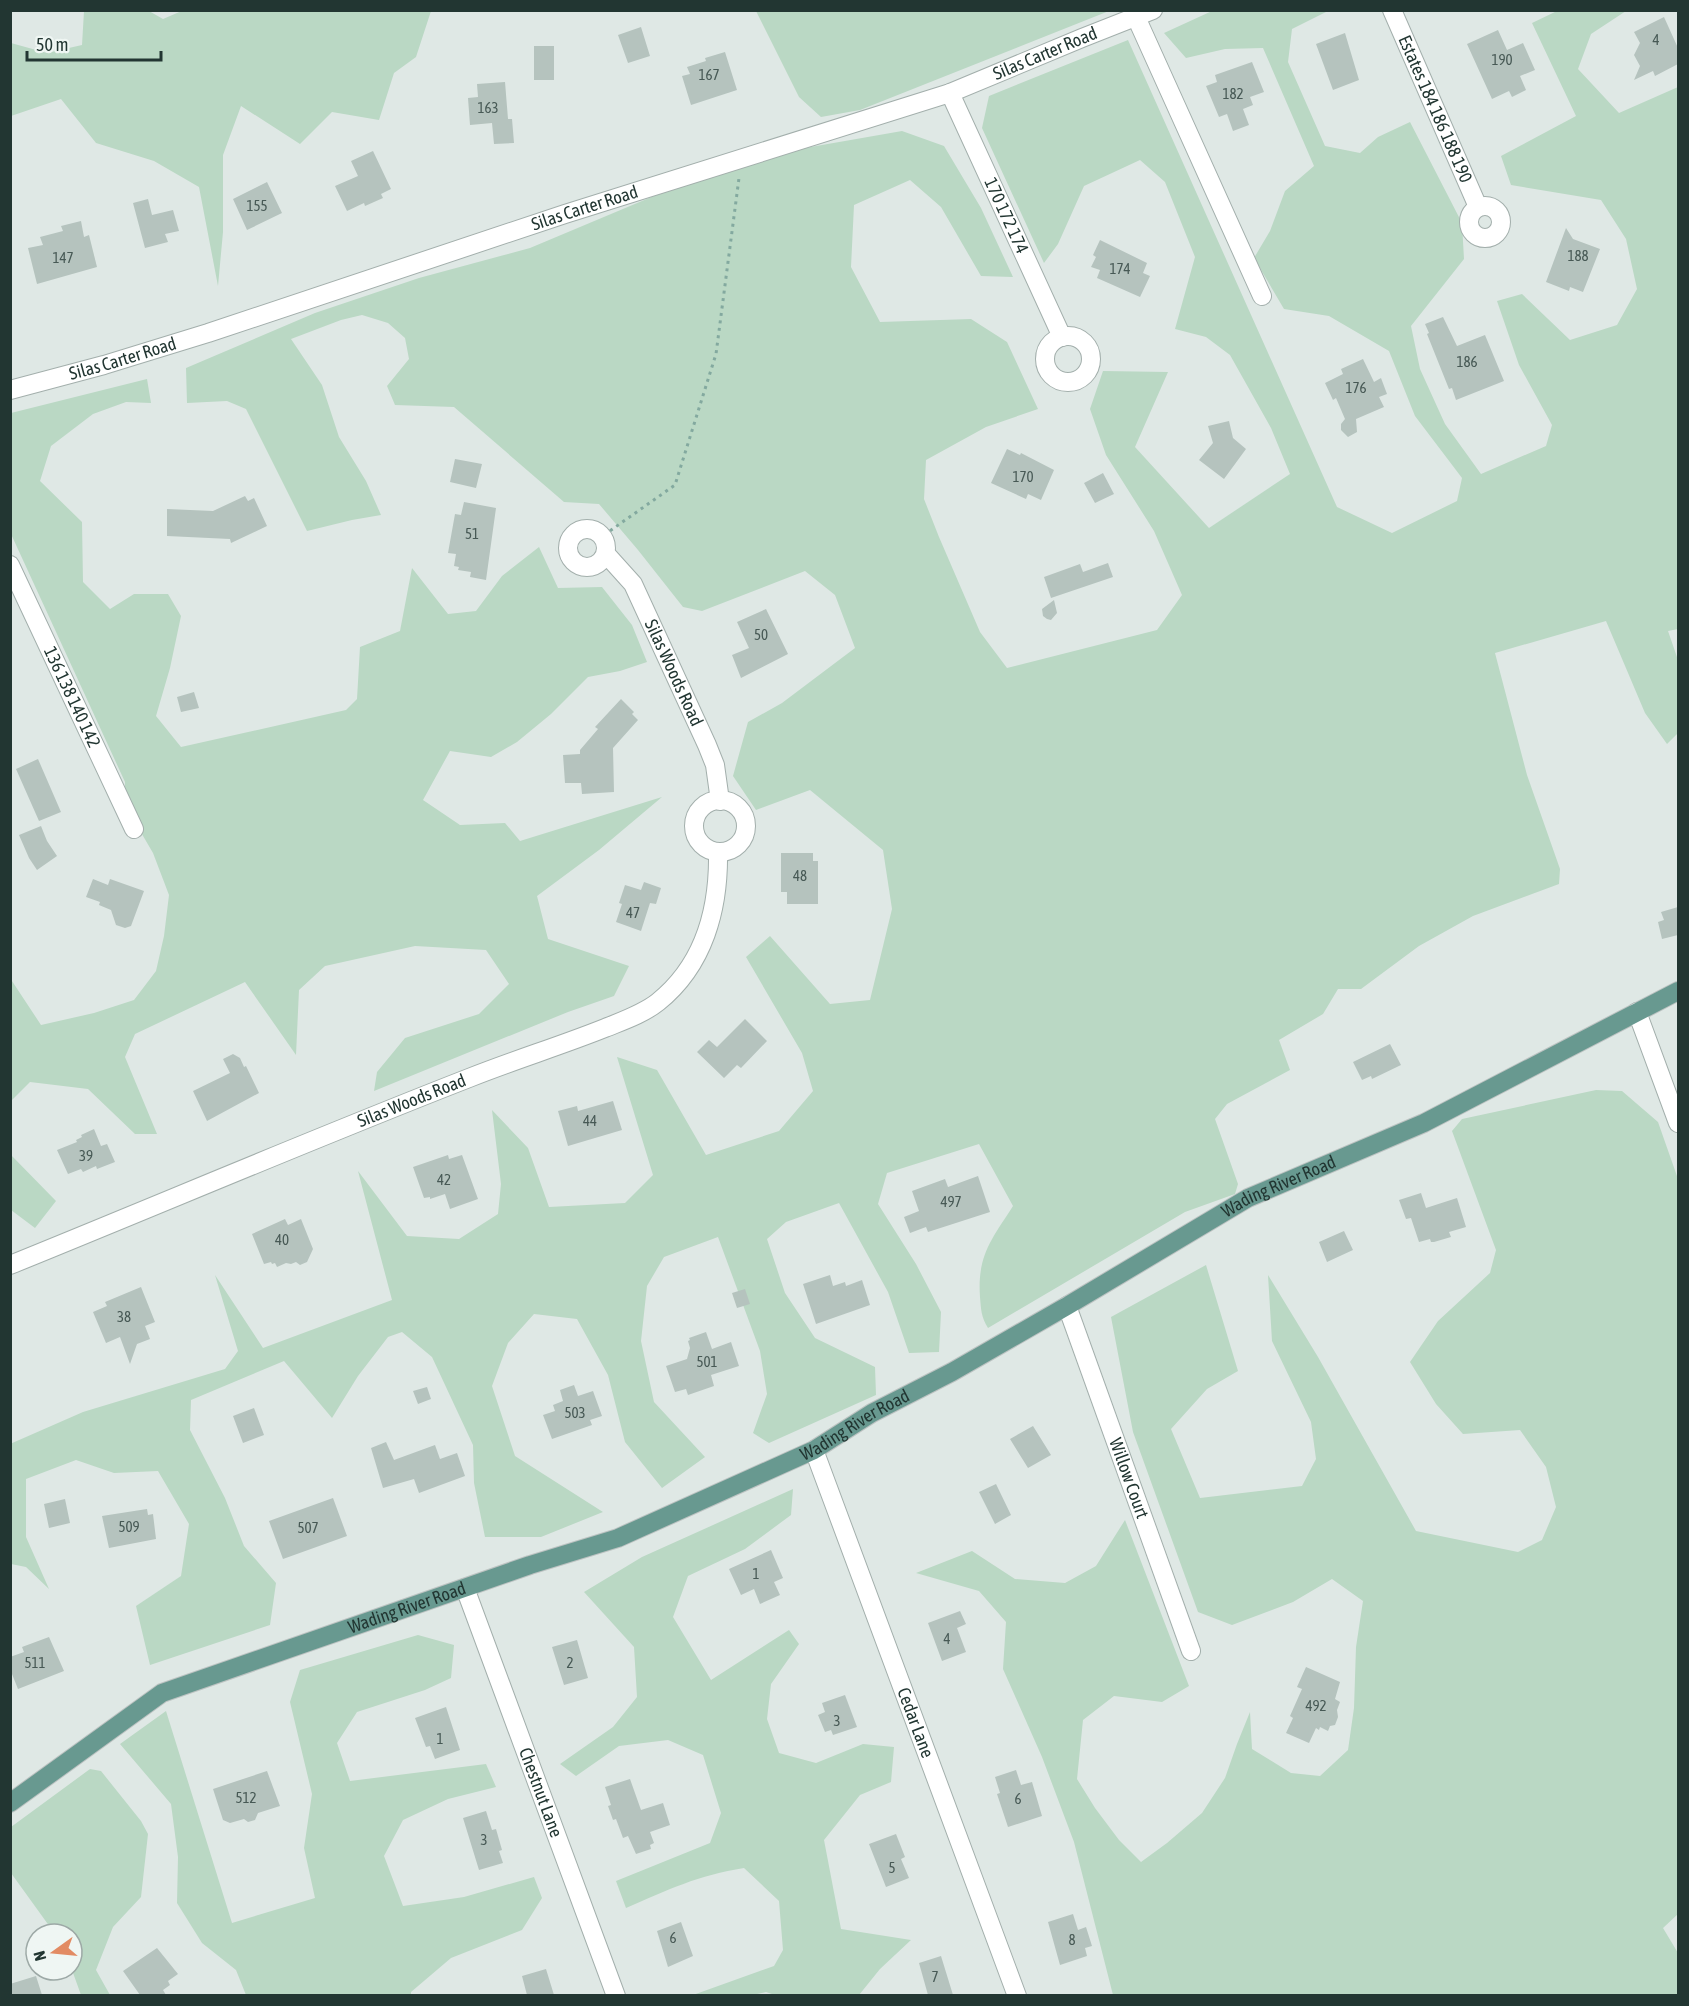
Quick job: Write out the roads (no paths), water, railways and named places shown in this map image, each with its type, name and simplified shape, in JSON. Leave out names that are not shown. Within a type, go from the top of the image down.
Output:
[{"type":"main road","name":"Wading River Road","points":[[10,1803],[162,1693],[530,1565],[618,1538],[814,1450],[872,1413],[952,1372],[1248,1198],[1424,1123],[1678,991]]},
{"type":"street","name":"Silas Carter Road","points":[[10,390],[104,365],[208,333],[565,214],[950,93],[1153,10]]},
{"type":"street","name":"Estates 184 186 188 190","points":[[1392,10],[1478,207]]},
{"type":"street","points":[[1136,17],[1262,296]]},
{"type":"street","name":"170 172 174","points":[[950,93],[1062,336]]},
{"type":"street","name":"Silas Woods Road","points":[[604,545],[633,584],[707,745],[715,765],[720,801]]},
{"type":"street","name":"136 138 140 142","points":[[10,565],[134,829]]},
{"type":"street","points":[[720,801],[733,804],[740,809],[746,825],[745,834],[735,848],[718,852],[703,846],[698,840],[694,823],[701,808],[708,803],[720,801]]},
{"type":"street","name":"Silas Woods Road","points":[[10,1265],[328,1133],[518,1059],[589,1034],[628,1018],[656,1003],[679,980],[695,958],[707,935],[719,877],[718,852]]},
{"type":"street","points":[[1637,1012],[1678,1123]]},
{"type":"street","name":"Willow Court","points":[[1066,1306],[1191,1652]]},
{"type":"street","name":"Cedar Lane","points":[[814,1450],[1017,1995]]},
{"type":"street","name":"Chestnut Lane","points":[[465,1588],[616,1995]]}]
